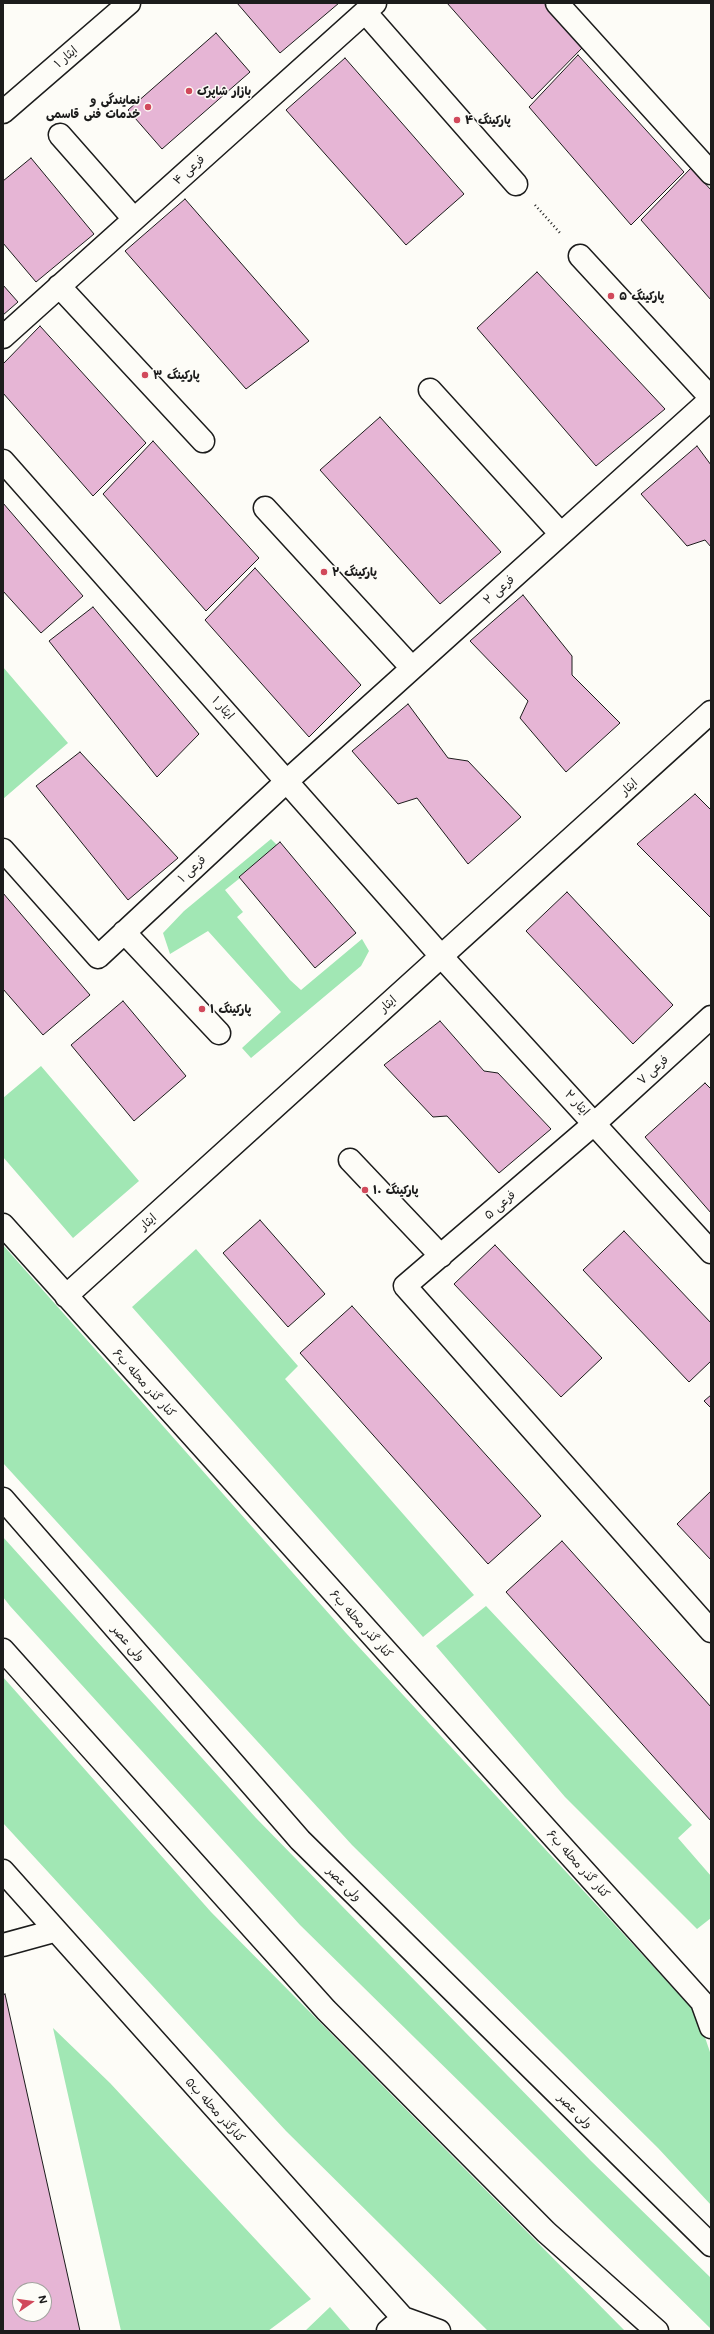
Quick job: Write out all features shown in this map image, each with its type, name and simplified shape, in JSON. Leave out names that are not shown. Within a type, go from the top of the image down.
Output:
[{"type":"street","name":"ایثار ۱","points":[[6,101],[129,3]]},
{"type":"street","points":[[557,3],[711,173]]},
{"type":"street","points":[[370,7],[516,184]]},
{"type":"street","name":"فرعی ۴","points":[[3,337],[370,7]]},
{"type":"street","points":[[60,135],[134,219]]},
{"type":"street","points":[[580,256],[711,399]]},
{"type":"street","points":[[59,286],[203,441]]},
{"type":"street","points":[[430,390],[561,534]]},
{"type":"street","name":"فرعی ۲","points":[[287,781],[711,399]]},
{"type":"street","name":"ایثار ۱","points":[[3,461],[441,956]]},
{"type":"street","points":[[265,508],[412,668]]},
{"type":"street","name":"ایثار","points":[[66,1296],[711,712]]},
{"type":"street","name":"فرعی ۱","points":[[3,850],[98,957],[287,781]]},
{"type":"street","points":[[124,932],[219,1033]]},
{"type":"street","name":"ایثار ۲","points":[[441,956],[595,1123],[711,1252]]},
{"type":"street","name":"فرعی ۷","points":[[595,1123],[711,1017]]},
{"type":"street","name":"فرعی ۵","points":[[595,1123],[405,1286],[711,1631]]},
{"type":"street","points":[[350,1160],[441,1256]]},
{"type":"street","name":"کنار گذر محله ب۶","points":[[3,1225],[702,2002],[711,2027]]},
{"type":"street","name":"ولی عصر","points":[[3,1499],[300,1840],[711,2245]]},
{"type":"street","points":[[3,1650],[326,2010],[546,2232],[657,2331]]},
{"type":"street","name":"کنارگذر محله ب۵","points":[[3,1871],[395,2324],[439,2331]]},
{"type":"street","points":[[3,1945],[54,1931]]},
{"type":"path","points":[[516,184],[580,256]]},
{"type":"green space","points":[[3,667],[68,743],[3,799]]},
{"type":"green space","points":[[271,839],[279,847],[225,890],[243,912],[237,917],[290,980],[301,990],[362,939],[369,951],[361,966],[251,1058],[242,1048],[281,1012],[208,931],[170,954],[163,933],[184,911]]},
{"type":"green space","points":[[41,1066],[139,1181],[73,1238],[3,1157],[3,1098]]},
{"type":"green space","points":[[3,1245],[346,1633],[697,2014],[711,2055],[711,2205],[658,2148],[352,1845],[3,1463]]},
{"type":"green space","points":[[196,1249],[298,1366],[285,1379],[474,1595],[423,1637],[132,1307]]},
{"type":"green space","points":[[3,1537],[256,1818],[590,2160],[711,2278],[711,2329],[300,1925],[10,1606],[3,1597]]},
{"type":"green space","points":[[486,1606],[692,1825],[678,1838],[711,1876],[711,1918],[697,1929],[565,1797],[436,1646]]},
{"type":"green space","points":[[3,1677],[211,1912],[625,2331],[488,2331],[286,2131],[3,1823]]},
{"type":"green space","points":[[53,2028],[110,2083],[311,2299],[268,2331],[121,2331]]},
{"type":"green space","points":[[330,2307],[351,2331],[305,2331]]},
{"type":"building","points":[[237,3],[339,3],[280,53]]},
{"type":"building","points":[[447,3],[545,3],[584,46],[532,99]]},
{"type":"building","name":"بازار شاپرک","points":[[216,33],[250,72],[162,149],[128,110]]},
{"type":"building","points":[[578,55],[684,172],[631,225],[529,107]]},
{"type":"building","points":[[345,58],[464,194],[406,245],[286,110]]},
{"type":"building","points":[[31,158],[94,234],[36,282],[3,243],[3,181]]},
{"type":"building","points":[[691,168],[711,190],[711,300],[641,220]]},
{"type":"building","points":[[185,199],[309,341],[246,389],[125,251]]},
{"type":"building","points":[[537,272],[665,409],[596,466],[477,328]]},
{"type":"building","points":[[3,285],[18,302],[3,315]]},
{"type":"building","points":[[40,326],[146,443],[93,496],[3,393],[3,364]]},
{"type":"building","points":[[380,417],[501,552],[440,604],[320,470]]},
{"type":"building","points":[[153,441],[259,558],[206,611],[103,494]]},
{"type":"building","points":[[697,446],[711,465],[711,547],[705,540],[687,546],[641,494]]},
{"type":"building","points":[[3,503],[83,596],[41,633],[3,591]]},
{"type":"building","points":[[255,568],[361,685],[309,737],[205,620]]},
{"type":"building","points":[[523,595],[572,656],[572,675],[620,723],[566,772],[520,718],[528,701],[470,641]]},
{"type":"building","points":[[93,607],[199,734],[157,777],[49,641]]},
{"type":"building","points":[[408,704],[448,758],[468,761],[521,817],[468,864],[417,798],[398,804],[352,751]]},
{"type":"building","points":[[80,752],[178,858],[128,900],[36,786]]},
{"type":"building","points":[[695,794],[711,810],[711,918],[637,844]]},
{"type":"building","points":[[280,842],[356,933],[315,968],[239,877]]},
{"type":"building","points":[[567,892],[673,1005],[633,1044],[526,931]]},
{"type":"building","points":[[3,893],[90,995],[43,1035],[3,989]]},
{"type":"building","points":[[123,1001],[186,1076],[134,1121],[71,1045]]},
{"type":"building","points":[[440,1021],[484,1071],[498,1073],[551,1129],[499,1173],[447,1116],[433,1117],[384,1065]]},
{"type":"building","points":[[705,1083],[711,1089],[711,1213],[645,1137]]},
{"type":"building","points":[[260,1220],[325,1294],[288,1327],[223,1253]]},
{"type":"building","points":[[624,1231],[711,1323],[711,1361],[689,1382],[583,1270]]},
{"type":"building","points":[[495,1245],[602,1358],[561,1397],[454,1284]]},
{"type":"building","points":[[352,1306],[541,1516],[488,1564],[300,1353]]},
{"type":"building","points":[[711,1395],[711,1408],[704,1401]]},
{"type":"building","points":[[711,1491],[711,1560],[677,1524]]},
{"type":"building","points":[[562,1541],[711,1707],[711,1821],[506,1592]]},
{"type":"building","points":[[5,1994],[80,2331],[3,2331],[3,1995]]},
{"type":"place","name":"بازار شاپرک","points":[[189,91]]},
{"type":"place","name":"نمایندگی و خدمات فنی قاسمی","points":[[148,107]]},
{"type":"place","name":"پارکینگ ۴","points":[[457,120]]},
{"type":"place","name":"پارکینگ ۵","points":[[611,296]]},
{"type":"place","name":"پارکینگ ۳","points":[[145,375]]},
{"type":"place","name":"پارکینگ ۲","points":[[324,572]]},
{"type":"place","name":"پارکینگ ۱","points":[[202,1009]]},
{"type":"place","name":"پارکینگ ۱۰","points":[[365,1190]]}]
